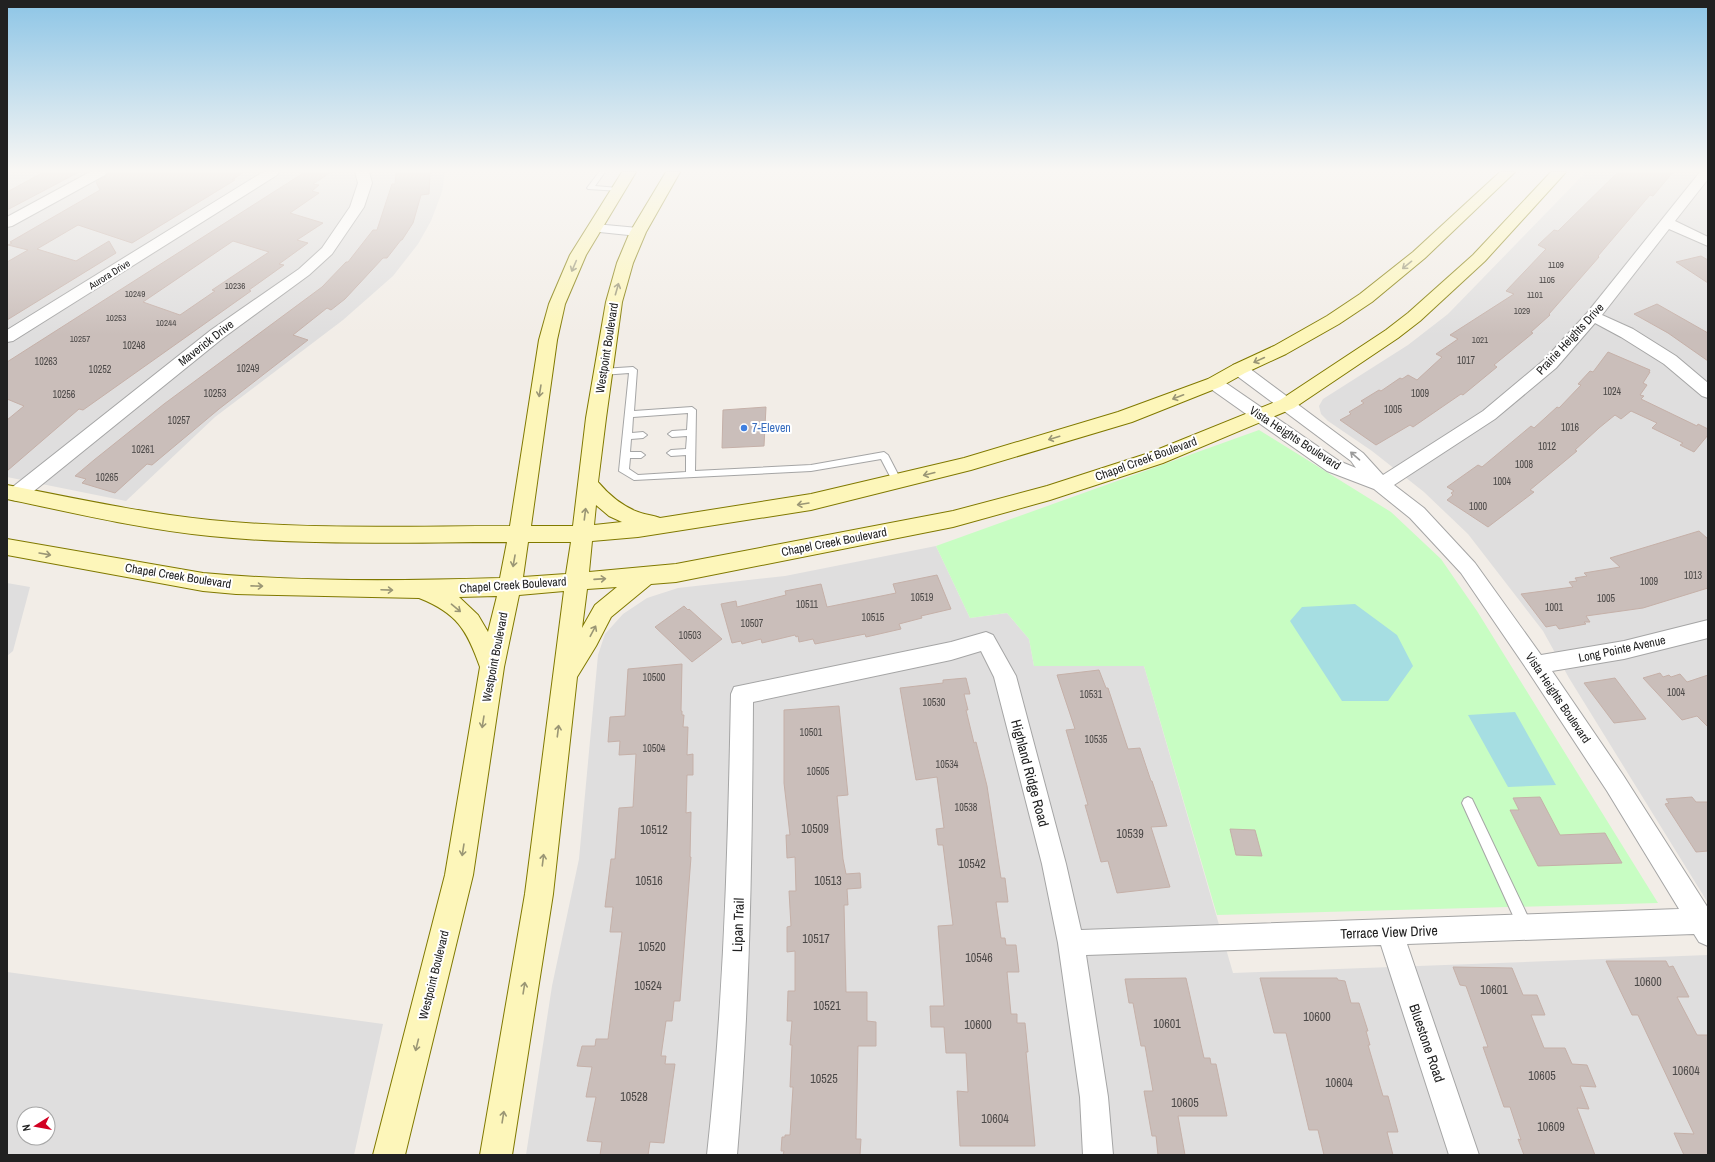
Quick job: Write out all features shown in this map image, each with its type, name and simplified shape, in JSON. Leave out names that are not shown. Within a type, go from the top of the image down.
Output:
[{"type":"main road","name":"Westpoint Boulevard","points":[[496,1155],[539,894],[564,676],[602,372],[614,302],[625,263],[641,226]]},
{"type":"main road","points":[[12,493],[136,518],[210,528],[312,534],[582,534],[668,524],[811,502],[964,465],[1125,417],[1214,383],[1239,369],[1280,350],[1333,320],[1366,298],[1420,255],[1451,226]]},
{"type":"main road","name":"Chapel Creek Boulevard","points":[[7,547],[203,582],[236,585],[422,590],[510,587],[676,573],[953,519],[1050,494],[1156,458],[1287,404],[1392,334],[1414,317],[1479,258],[1509,226]]},
{"type":"main road","name":"Westpoint Boulevard","points":[[389,1155],[459,876],[492,667],[510,587],[519,534],[548,340],[557,304],[578,255],[595,228]]},
{"type":"main road","points":[[589,484],[601,500],[619,512],[642,522],[668,524]]},
{"type":"main road","points":[[564,676],[588,639],[603,611],[645,576]]},
{"type":"main road","points":[[422,590],[457,607],[469,620],[483,642],[492,667]]},
{"type":"street","name":"Aurora Drive","points":[[7,337],[185,226]]},
{"type":"street","name":"Maverick Drive","points":[[12,493],[217,334],[298,277],[322,255],[336,239],[344,226]]},
{"type":"street","name":"Prairie Heights Drive","points":[[1381,485],[1489,414],[1550,364],[1593,316],[1664,226]]},
{"type":"street","points":[[1674,226],[1708,242]]},
{"type":"street","points":[[595,228],[638,232]]},
{"type":"street","points":[[1593,316],[1626,333],[1670,360],[1708,392]]},
{"type":"street","name":"Vista Heights Boulevard","points":[[1239,369],[1358,457],[1381,485],[1417,513],[1468,568],[1536,665],[1615,783],[1706,925]]},
{"type":"street","name":"Vista Heights Boulevard","points":[[1214,383],[1333,466],[1381,485]]},
{"type":"street","name":"Long Pointe Avenue","points":[[1536,665],[1624,650],[1708,629]]},
{"type":"street","name":"Highland Ridge Road","points":[[742,694],[783,687],[944,653],[986,641],[1005,676],[1054,864],[1071,943],[1094,1097],[1098,1155]]},
{"type":"street","name":"Lipan Trail","points":[[722,1155],[729,1090],[740,895],[742,694]]},
{"type":"street","name":"Terrace View Drive","points":[[1071,943],[1526,927],[1706,925]]},
{"type":"street","name":"Bluestone Road","points":[[1390,932],[1464,1155]]},
{"type":"lane","points":[[602,372],[633,370],[624,471],[637,478],[811,468],[884,455],[897,482]]},
{"type":"lane","points":[[629,414],[692,410],[690,475]]},
{"type":"lane","points":[[672,434],[691,433]]},
{"type":"lane","points":[[627,436],[643,435]]},
{"type":"lane","points":[[671,453],[691,452]]},
{"type":"lane","points":[[626,455],[641,455]]},
{"type":"lane","points":[[1468,803],[1526,927]]},
{"type":"shaded area","points":[[7,226],[428,226],[418,244],[393,276],[343,320],[215,417],[126,501],[7,477]]},
{"type":"shaded area","points":[[1533,226],[1708,226],[1708,903],[1569,678],[1543,631],[1468,534],[1424,492],[1372,451],[1328,421],[1321,414],[1319,406],[1323,399],[1408,345],[1448,314]]},
{"type":"shaded area","points":[[936,546],[970,618],[1007,613],[1029,639],[1034,666],[1144,666],[1233,973],[1708,955],[1708,1155],[526,1155],[552,986],[579,859],[598,655],[605,634],[623,614],[647,598],[678,588],[785,576]]},
{"type":"shaded area","points":[[7,583],[30,587],[13,651],[7,656]]},
{"type":"shaded area","points":[[7,972],[383,1024],[354,1155],[7,1155]]},
{"type":"green space","points":[[1259,430],[1391,512],[1441,559],[1477,611],[1658,903],[1217,915],[1144,666],[1034,666],[1029,639],[1007,613],[970,618],[936,546]]},
{"type":"water","points":[[1355,604],[1397,635],[1413,666],[1388,701],[1342,701],[1290,621],[1302,607]]},
{"type":"water","points":[[1515,712],[1556,785],[1508,787],[1468,715]]},
{"type":"building","points":[[37,226],[76,226],[37,249],[76,261],[109,241],[116,253],[7,320],[7,262],[28,250],[8,245],[12,243],[10,242]]},
{"type":"building","points":[[82,226],[159,226],[132,243]]},
{"type":"building","points":[[220,226],[318,226],[297,240],[308,243],[279,264],[284,265],[249,290],[251,291],[83,410],[79,409],[7,471],[7,420],[24,406],[7,399],[7,362]],"holes":[[[233,241],[269,252],[212,290],[215,291],[180,315],[143,302]]]},
{"type":"building","points":[[378,226],[411,226],[387,258],[383,258],[345,299],[331,310],[327,308],[293,335],[308,340],[219,409],[152,465],[147,464],[115,493],[82,483],[86,479],[75,476],[164,404],[322,287],[346,262],[348,262],[373,230],[377,230]]},
{"type":"building","points":[[1563,226],[1623,226],[1598,256],[1599,257],[1549,314],[1550,315],[1531,332],[1533,333],[1494,365],[1497,367],[1463,395],[1461,394],[1413,427],[1410,425],[1376,445],[1340,420],[1351,414],[1349,412],[1364,403],[1361,401],[1379,390],[1381,391],[1400,378],[1402,379],[1408,375],[1417,380],[1442,357],[1436,354],[1458,339],[1450,335],[1514,294],[1506,291],[1546,249],[1538,245],[1554,230],[1558,231]]},
{"type":"building","points":[[1701,256],[1708,260],[1708,283],[1676,262]]},
{"type":"building","points":[[1657,304],[1708,333],[1708,361],[1668,333],[1634,314]]},
{"type":"building","points":[[1608,352],[1650,370],[1643,383],[1647,385],[1640,395],[1644,396],[1641,399],[1697,426],[1698,424],[1708,429],[1708,435],[1694,452],[1680,445],[1683,443],[1652,428],[1657,423],[1631,411],[1621,419],[1615,415],[1575,450],[1577,451],[1530,490],[1534,492],[1488,527],[1447,500],[1453,495],[1451,493],[1454,491],[1447,487],[1478,465],[1482,467],[1531,426],[1534,428],[1557,407],[1559,408],[1581,385],[1578,384],[1590,371],[1593,372]]},
{"type":"building","name":"7-Eleven","points":[[766,407],[764,446],[722,448],[723,410]]},
{"type":"building","points":[[1699,531],[1708,539],[1708,588],[1643,608],[1586,616],[1590,622],[1584,622],[1586,624],[1559,629],[1556,625],[1546,627],[1521,594],[1573,587],[1569,582],[1577,581],[1575,578],[1587,576],[1584,573],[1620,567],[1610,558]]},
{"type":"building","points":[[937,575],[951,609],[921,616],[922,618],[899,624],[901,629],[866,637],[865,634],[815,644],[813,639],[799,642],[798,636],[796,637],[795,635],[762,643],[761,639],[742,644],[741,641],[732,643],[721,604],[736,601],[737,607],[786,595],[785,591],[821,584],[827,607],[896,593],[893,584]]},
{"type":"building","points":[[684,606],[722,639],[692,662],[655,627]]},
{"type":"building","points":[[682,664],[681,711],[682,715],[684,715],[683,727],[688,727],[687,755],[693,754],[693,775],[687,775],[686,813],[691,812],[691,857],[680,1001],[674,1001],[672,1021],[666,1021],[661,1056],[666,1056],[665,1064],[675,1064],[664,1143],[650,1142],[648,1155],[600,1155],[602,1142],[587,1141],[596,1097],[586,1097],[592,1067],[577,1066],[582,1046],[595,1046],[596,1039],[608,1039],[622,932],[610,932],[613,907],[605,907],[611,859],[615,859],[619,808],[633,807],[636,754],[619,755],[620,741],[608,742],[610,717],[625,716],[628,669]]},
{"type":"building","points":[[1099,670],[1106,688],[1108,688],[1128,749],[1140,748],[1167,826],[1151,827],[1170,887],[1117,893],[1108,861],[1101,862],[1085,805],[1088,805],[1066,730],[1075,729],[1057,675]]},
{"type":"building","points":[[1660,673],[1663,677],[1669,675],[1671,677],[1680,674],[1687,682],[1708,675],[1708,727],[1697,716],[1682,720],[1643,678]]},
{"type":"building","points":[[966,678],[970,694],[964,694],[968,710],[966,710],[987,786],[1001,878],[1005,878],[1008,902],[996,902],[1001,938],[1005,938],[1006,945],[1016,945],[1019,972],[1007,972],[1011,1014],[1017,1014],[1017,1023],[1025,1023],[1028,1052],[1026,1052],[1035,1146],[960,1146],[957,1091],[968,1092],[966,1053],[946,1053],[944,1027],[931,1027],[930,1006],[944,1006],[938,926],[953,925],[943,845],[938,845],[936,829],[944,828],[937,777],[916,780],[900,688],[943,683],[943,680]]},
{"type":"building","points":[[1615,678],[1646,719],[1614,723],[1584,683]]},
{"type":"building","points":[[839,706],[848,795],[837,796],[843,859],[846,874],[860,873],[861,888],[847,889],[848,905],[844,905],[846,992],[867,992],[867,1021],[876,1022],[876,1046],[858,1046],[856,1139],[861,1139],[860,1155],[783,1155],[784,1151],[781,1151],[782,1137],[785,1137],[785,1135],[790,1135],[793,1087],[790,1087],[792,1045],[790,1045],[792,1021],[787,1021],[788,991],[795,991],[795,951],[787,952],[787,927],[791,926],[789,891],[796,891],[795,857],[787,858],[786,835],[790,835],[784,783],[784,710]]},
{"type":"building","points":[[1540,797],[1560,835],[1605,833],[1622,863],[1538,866],[1510,810],[1519,810],[1513,798]]},
{"type":"building","points":[[1692,797],[1696,802],[1708,802],[1708,851],[1696,852],[1665,804],[1669,803],[1666,799]]},
{"type":"building","points":[[1230,829],[1255,830],[1262,856],[1236,855]]},
{"type":"building","points":[[1606,961],[1666,961],[1669,967],[1673,966],[1689,997],[1677,997],[1697,1035],[1708,1035],[1708,1155],[1684,1155],[1674,1133],[1694,1134],[1638,1015],[1632,1015]]},
{"type":"building","points":[[1453,967],[1512,968],[1523,995],[1537,995],[1545,1015],[1531,1015],[1544,1048],[1565,1048],[1572,1064],[1587,1065],[1596,1087],[1580,1086],[1589,1109],[1577,1108],[1595,1155],[1524,1155],[1518,1139],[1521,1140],[1510,1107],[1504,1107],[1483,1047],[1488,1047],[1466,986],[1460,985]]},
{"type":"building","points":[[1186,978],[1204,1058],[1210,1058],[1211,1064],[1216,1064],[1227,1116],[1178,1116],[1185,1155],[1158,1155],[1156,1136],[1152,1136],[1144,1091],[1153,1091],[1145,1046],[1141,1046],[1133,1003],[1129,1003],[1125,979]]},
{"type":"building","points":[[1260,978],[1337,978],[1338,980],[1345,981],[1351,1003],[1359,1003],[1368,1031],[1366,1031],[1370,1045],[1368,1045],[1383,1096],[1388,1096],[1398,1132],[1387,1132],[1393,1155],[1324,1155],[1318,1130],[1309,1130],[1286,1033],[1274,1033]]},
{"type":"place","name":"7-Eleven","points":[[744,428]]}]
